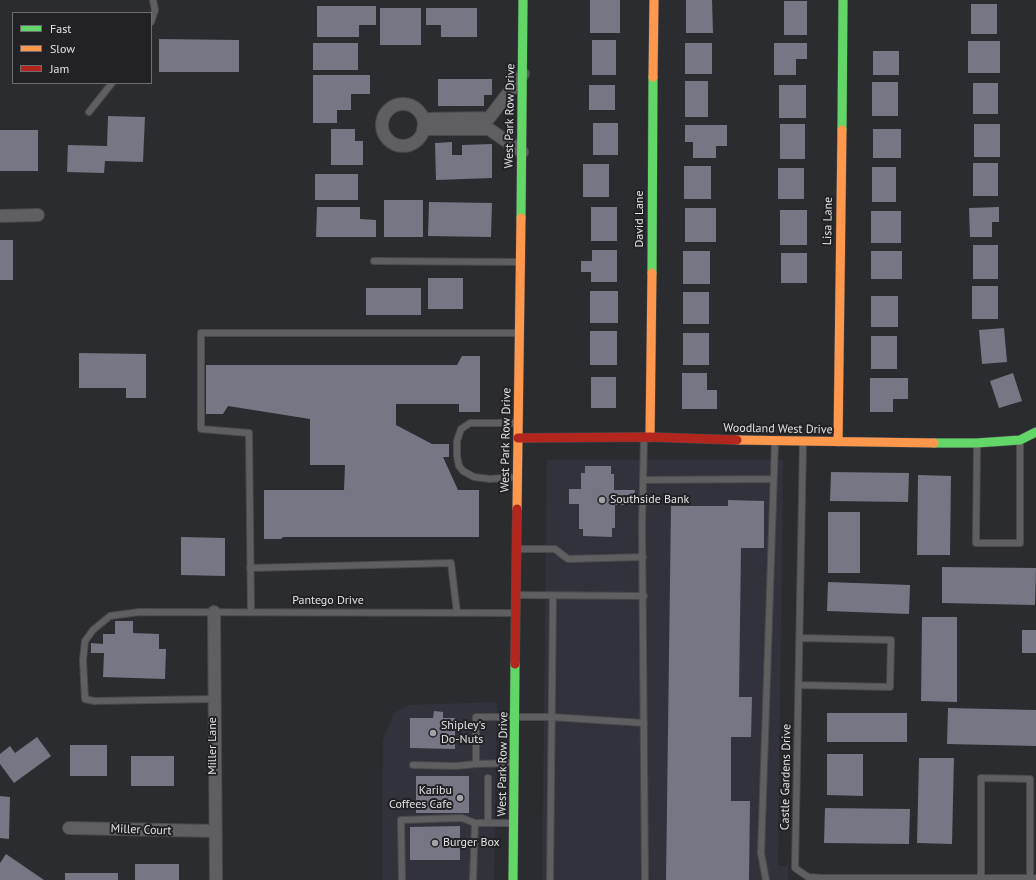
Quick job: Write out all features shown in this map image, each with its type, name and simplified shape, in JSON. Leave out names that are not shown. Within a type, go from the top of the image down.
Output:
[{"type":"street","name":"West Park Row Drive","points":[[513,880],[524,0]]},
{"type":"street","name":"David Lane","points":[[647,438],[654,0]]},
{"type":"street","name":"Lisa Lane","points":[[838,442],[843,0]]},
{"type":"street","points":[[489,123],[523,74]]},
{"type":"street","points":[[423,124],[489,123],[522,152]]},
{"type":"street","points":[[0,216],[38,215]]},
{"type":"street","name":"Woodland West Drive","points":[[518,438],[647,438],[977,444],[1020,440],[1036,432]]},
{"type":"street","name":"Miller Lane","points":[[214,612],[213,699],[216,880]]},
{"type":"street","name":"Miller Court","points":[[68,828],[214,831]]},
{"type":"lane","points":[[152,19],[155,10],[153,0]]},
{"type":"lane","points":[[89,112],[111,84]]},
{"type":"lane","points":[[374,261],[520,262]]},
{"type":"lane","points":[[251,612],[249,433],[201,430],[201,333],[520,334]]},
{"type":"lane","points":[[518,477],[490,479],[474,477],[463,471],[459,466],[457,456],[457,441],[461,429],[470,423],[519,423]]},
{"type":"lane","points":[[645,880],[643,480],[647,438]]},
{"type":"lane","points":[[977,444],[976,544],[1020,543],[1020,440]]},
{"type":"lane","points":[[766,880],[764,876],[761,853],[775,441]]},
{"type":"lane","name":"Castle Gardens Drive","points":[[803,442],[796,868],[808,877],[823,878],[1033,878]]},
{"type":"lane","points":[[643,480],[773,479]]},
{"type":"lane","points":[[517,549],[555,549],[568,559],[643,558]]},
{"type":"lane","points":[[250,568],[451,563],[456,613]]},
{"type":"lane","points":[[516,595],[644,596]]},
{"type":"lane","points":[[550,880],[552,596]]},
{"type":"lane","name":"Pantego Drive","points":[[213,699],[94,701],[85,698],[85,641],[93,630],[110,616],[139,612],[516,613]]},
{"type":"lane","points":[[799,685],[890,686],[890,640],[800,638]]},
{"type":"lane","points":[[476,764],[476,717],[551,717],[644,723]]},
{"type":"lane","points":[[413,765],[456,766],[515,763]]},
{"type":"lane","points":[[488,778],[488,823]]},
{"type":"lane","points":[[981,878],[981,778],[1030,779],[1033,878]]},
{"type":"lane","points":[[402,880],[401,820],[462,818],[474,823],[514,823]]},
{"type":"lane","points":[[473,880],[474,823]]},
{"type":"shaded area","points":[[547,460],[783,460],[778,866],[788,866],[788,880],[542,880]]},
{"type":"shaded area","points":[[497,702],[494,880],[382,880],[383,740],[394,713],[408,705]]},
{"type":"building","points":[[590,0],[620,0],[620,33],[590,33]]},
{"type":"building","points":[[686,0],[712,0],[713,33],[686,33]]},
{"type":"building","points":[[784,1],[807,1],[807,35],[784,35]]},
{"type":"building","points":[[971,4],[997,4],[997,34],[971,34]]},
{"type":"building","points":[[317,6],[376,6],[376,25],[359,25],[359,37],[317,37]]},
{"type":"building","points":[[380,8],[421,8],[421,45],[380,45]]},
{"type":"building","points":[[426,8],[477,8],[477,37],[441,37],[441,25],[426,25]]},
{"type":"building","points":[[159,39],[239,40],[239,72],[159,72]]},
{"type":"building","points":[[592,40],[616,40],[616,75],[592,75]]},
{"type":"building","points":[[968,41],[1000,41],[1000,73],[968,73]]},
{"type":"building","points":[[313,43],[358,43],[358,70],[313,70]]},
{"type":"building","points":[[685,43],[712,43],[712,74],[685,74]]},
{"type":"building","points":[[774,43],[807,43],[807,59],[796,59],[796,75],[774,75]]},
{"type":"building","points":[[873,51],[899,51],[899,75],[873,75]]},
{"type":"building","points":[[313,75],[370,75],[370,94],[351,94],[351,110],[337,110],[337,123],[313,123]]},
{"type":"building","points":[[438,79],[492,79],[492,95],[484,95],[484,106],[438,106]]},
{"type":"building","points":[[685,81],[708,81],[708,117],[685,117]]},
{"type":"building","points":[[872,82],[898,82],[898,116],[872,116]]},
{"type":"building","points":[[973,83],[998,83],[998,114],[973,114]]},
{"type":"building","points":[[589,85],[615,85],[615,110],[589,110]]},
{"type":"building","points":[[779,85],[806,85],[806,118],[779,118]]},
{"type":"building","points":[[108,116],[145,117],[143,162],[105,161],[104,173],[67,172],[68,145],[107,146]]},
{"type":"building","points":[[593,123],[618,123],[618,155],[593,155]]},
{"type":"building","points":[[780,124],[805,124],[805,159],[780,159]]},
{"type":"building","points":[[974,124],[1000,124],[1000,157],[974,157]]},
{"type":"building","points":[[685,125],[727,125],[727,146],[716,146],[716,158],[693,158],[693,142],[685,142]]},
{"type":"building","points":[[331,129],[355,129],[355,141],[363,141],[363,165],[331,165]]},
{"type":"building","points":[[873,129],[901,129],[901,158],[873,158]]},
{"type":"building","points":[[0,130],[38,130],[38,171],[0,171]]},
{"type":"building","points":[[452,142],[452,155],[462,155],[462,145],[492,144],[492,178],[436,180],[435,143]]},
{"type":"building","points":[[973,163],[998,163],[998,196],[973,196]]},
{"type":"building","points":[[583,164],[609,164],[609,197],[583,197]]},
{"type":"building","points":[[684,166],[711,166],[711,199],[684,199]]},
{"type":"building","points":[[872,167],[896,167],[896,202],[872,202]]},
{"type":"building","points":[[778,168],[804,168],[804,199],[778,199]]},
{"type":"building","points":[[315,174],[358,174],[358,200],[315,200]]},
{"type":"building","points":[[384,200],[423,200],[423,237],[384,237]]},
{"type":"building","points":[[429,202],[492,203],[491,237],[428,236]]},
{"type":"building","points":[[317,207],[360,207],[360,219],[376,220],[376,237],[316,237]]},
{"type":"building","points":[[591,207],[617,207],[617,241],[591,241]]},
{"type":"building","points":[[999,207],[999,222],[992,222],[992,237],[970,237],[969,208]]},
{"type":"building","points":[[685,208],[716,208],[716,242],[685,242]]},
{"type":"building","points":[[780,210],[807,210],[807,245],[780,245]]},
{"type":"building","points":[[871,211],[901,211],[901,243],[871,243]]},
{"type":"building","points":[[0,240],[13,240],[13,280],[0,280]]},
{"type":"building","points":[[973,245],[998,245],[998,279],[973,279]]},
{"type":"building","points":[[592,250],[617,250],[617,282],[591,282],[591,272],[581,272],[581,261],[592,261]]},
{"type":"building","points":[[683,251],[710,251],[710,284],[683,284]]},
{"type":"building","points":[[871,251],[902,251],[902,279],[871,279]]},
{"type":"building","points":[[781,253],[807,253],[807,283],[781,283]]},
{"type":"building","points":[[428,278],[463,278],[463,309],[428,309]]},
{"type":"building","points":[[972,286],[998,286],[998,319],[972,319]]},
{"type":"building","points":[[366,288],[421,288],[421,315],[366,315]]},
{"type":"building","points":[[590,291],[618,291],[618,323],[590,323]]},
{"type":"building","points":[[683,292],[709,292],[709,324],[683,324]]},
{"type":"building","points":[[871,296],[898,296],[898,327],[871,327]]},
{"type":"building","points":[[1004,328],[1007,362],[982,364],[979,330]]},
{"type":"building","points":[[590,331],[617,331],[617,365],[590,365]]},
{"type":"building","points":[[683,333],[709,333],[709,365],[683,365]]},
{"type":"building","points":[[871,336],[897,336],[897,369],[871,369]]},
{"type":"building","points":[[79,353],[146,354],[146,398],[126,398],[126,388],[79,388]]},
{"type":"building","points":[[462,356],[480,356],[480,412],[459,412],[459,404],[396,404],[396,425],[432,444],[449,444],[449,457],[443,457],[458,490],[479,490],[479,537],[283,537],[281,539],[264,539],[264,490],[344,490],[345,465],[310,465],[310,419],[228,406],[223,414],[206,414],[206,365],[457,365]]},
{"type":"building","points":[[682,373],[707,373],[707,390],[717,390],[717,409],[682,409]]},
{"type":"building","points":[[1013,373],[1022,401],[999,408],[990,381]]},
{"type":"building","points":[[591,377],[616,377],[616,408],[591,408]]},
{"type":"building","points":[[870,378],[908,378],[908,399],[893,399],[893,412],[870,412]]},
{"type":"building","name":"Southside Bank","points":[[585,466],[611,466],[611,474],[614,474],[614,490],[635,490],[634,505],[615,505],[615,528],[612,528],[612,537],[583,536],[583,529],[579,529],[579,504],[569,504],[569,489],[581,489],[581,473],[585,473]]},
{"type":"building","points":[[831,472],[909,473],[908,502],[830,501]]},
{"type":"building","points":[[918,475],[951,476],[950,555],[917,555]]},
{"type":"building","points":[[728,500],[764,501],[764,548],[741,548],[739,697],[752,697],[751,737],[731,737],[731,801],[750,801],[749,880],[666,880],[671,506],[728,506]]},
{"type":"building","points":[[828,512],[860,512],[860,573],[828,573]]},
{"type":"building","points":[[181,537],[225,538],[225,576],[181,575]]},
{"type":"building","points":[[942,567],[1036,568],[1035,605],[942,603]]},
{"type":"building","points":[[828,582],[910,585],[909,614],[827,611]]},
{"type":"building","points":[[922,617],[957,617],[957,702],[921,701]]},
{"type":"building","points":[[115,621],[133,621],[133,633],[159,634],[159,649],[166,649],[165,679],[103,677],[104,653],[91,653],[91,643],[103,644],[103,634],[115,634]]},
{"type":"building","points":[[1022,630],[1036,630],[1036,653],[1022,653]]},
{"type":"building","points":[[948,708],[1036,710],[1036,746],[947,744]]},
{"type":"building","name":"Shipley's Do-Nuts","points":[[434,711],[443,712],[443,718],[455,718],[455,749],[410,748],[410,718],[433,718]]},
{"type":"building","points":[[827,713],[907,713],[907,742],[827,742]]},
{"type":"building","points":[[37,737],[51,756],[14,783],[0,764],[0,754],[10,746],[15,753]]},
{"type":"building","points":[[70,745],[107,745],[107,776],[70,776]]},
{"type":"building","points":[[827,754],[863,754],[863,796],[827,795]]},
{"type":"building","points":[[131,756],[174,756],[174,786],[131,786]]},
{"type":"building","points":[[919,758],[954,758],[952,844],[917,843]]},
{"type":"building","points":[[416,776],[469,776],[469,813],[416,813]]},
{"type":"building","points":[[0,796],[10,797],[9,839],[0,838]]},
{"type":"building","points":[[825,808],[910,809],[909,844],[824,843]]},
{"type":"building","name":"Burger Box","points":[[460,826],[460,860],[410,860],[410,827]]},
{"type":"building","points":[[6,854],[44,880],[0,880],[0,863]]},
{"type":"building","points":[[135,864],[179,864],[179,880],[135,880]]},
{"type":"building","points":[[65,873],[118,873],[118,880],[65,880]]},
{"type":"traffic: fast","points":[[521,218],[523,0]]},
{"type":"traffic: fast","points":[[842,130],[843,0]]},
{"type":"traffic: fast","points":[[652,273],[653,77]]},
{"type":"traffic: fast","points":[[934,443],[977,443],[1020,440],[1036,432]]},
{"type":"traffic: fast","points":[[513,880],[515,664]]},
{"type":"traffic: slow","points":[[653,77],[654,0]]},
{"type":"traffic: slow","points":[[838,442],[842,130]]},
{"type":"traffic: slow","points":[[517,509],[521,218]]},
{"type":"traffic: slow","points":[[650,437],[652,273]]},
{"type":"traffic: slow","points":[[737,440],[934,443]]},
{"type":"traffic: jam","points":[[518,438],[650,437],[737,440]]},
{"type":"traffic: jam","points":[[515,664],[517,509]]},
{"type":"place","name":"Southside Bank","points":[[602,500]]},
{"type":"place","name":"Shipley's Do-Nuts","points":[[433,733]]},
{"type":"place","name":"Karibu Coffees Cafe","points":[[460,798]]},
{"type":"place","name":"Burger Box","points":[[435,843]]}]
